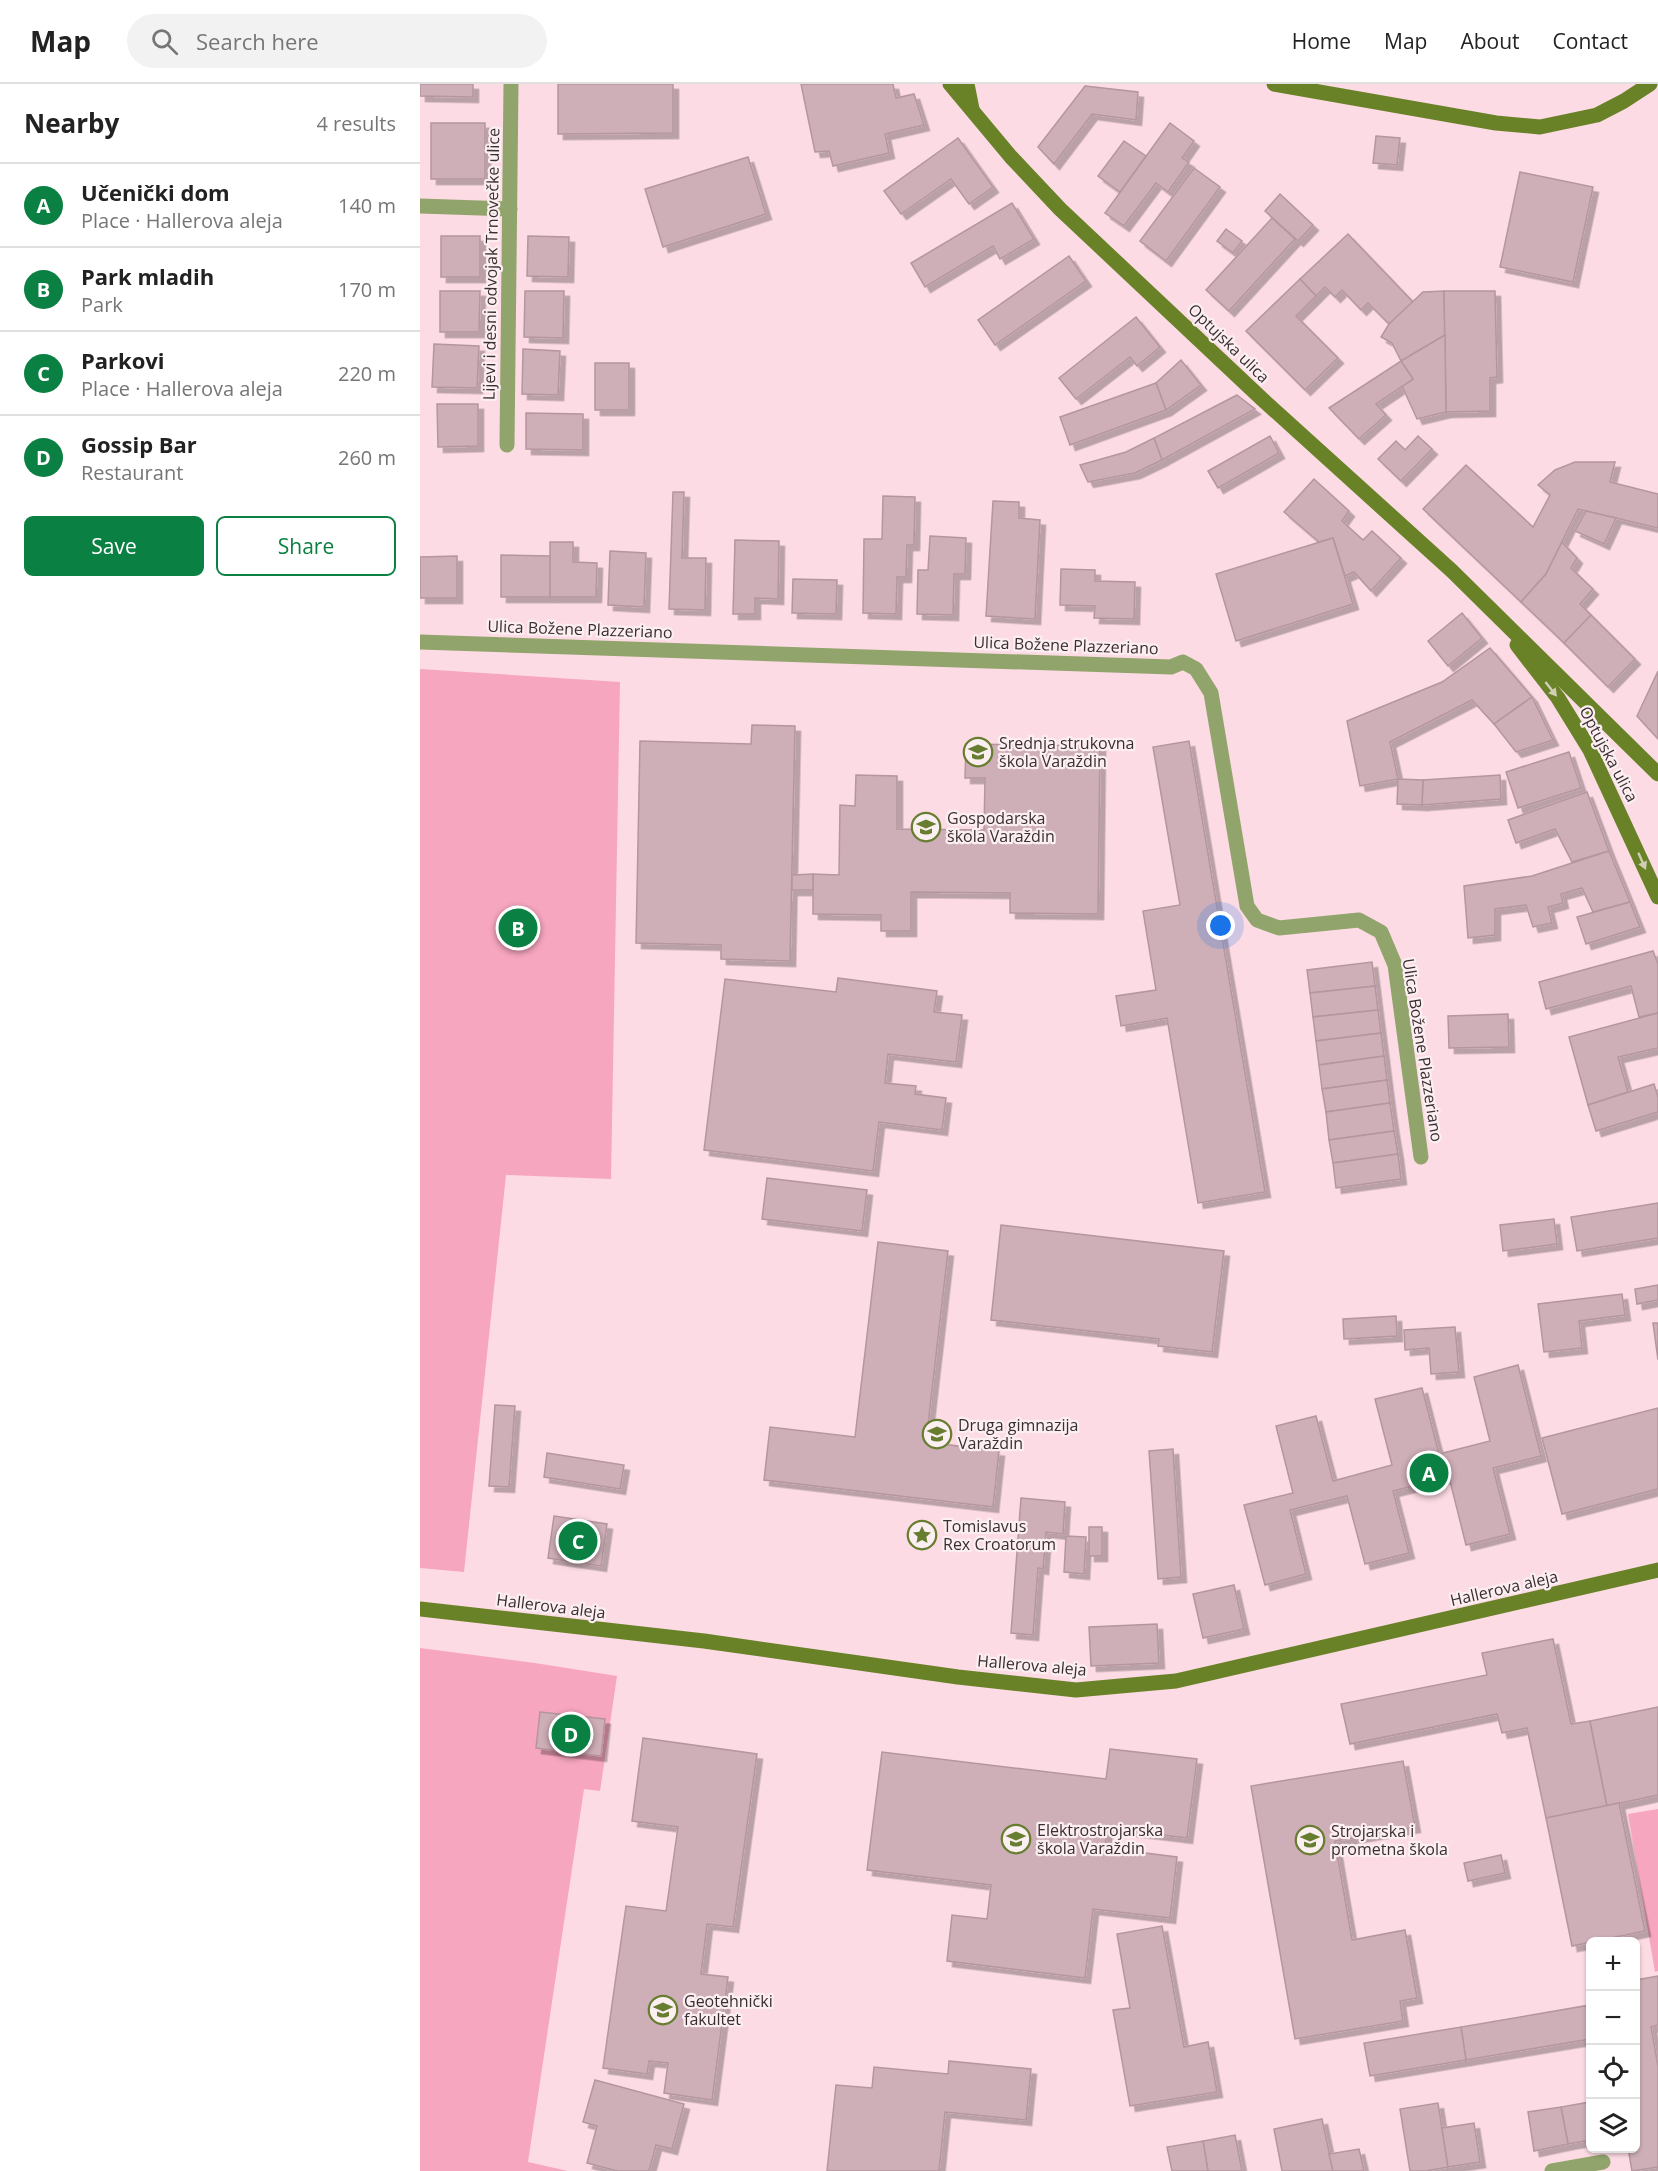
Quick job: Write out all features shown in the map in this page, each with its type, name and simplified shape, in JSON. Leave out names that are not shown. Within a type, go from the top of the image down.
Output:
[{"type":"main road","points":[[950,84],[973,112]]},
{"type":"main road","name":"Optujska ulica","points":[[967,84],[973,112],[1060,209],[1262,399],[1435,554],[1658,774]]},
{"type":"main road","points":[[1274,84],[1496,123],[1540,127],[1597,115],[1650,84]]},
{"type":"main road","name":"Optujska ulica","points":[[1491,609],[1558,698],[1590,750],[1658,897]]},
{"type":"main road","name":"Hallerova aleja","points":[[424,1608],[704,1641],[958,1677],[1076,1690],[1176,1681],[1658,1570]]},
{"type":"street","name":"Lijevi i desni odvojak Trnovečke ulice","points":[[507,445],[511,84]]},
{"type":"street","points":[[420,206],[510,209]]},
{"type":"street","name":"Ulica Božene Plazzeriano","points":[[420,642],[1171,667],[1182,662],[1196,669],[1211,693],[1247,906],[1257,920],[1279,928],[1359,920],[1381,932],[1395,965],[1421,1157]]},
{"type":"street","points":[[1552,2171],[1603,2162]]},
{"type":"shaded area","points":[[420,669],[620,682],[611,1179],[506,1175],[464,1572],[420,1568]]},
{"type":"shaded area","points":[[420,1648],[617,1676],[600,1791],[584,1789],[528,2162],[568,2171],[420,2171]]},
{"type":"shaded area","points":[[1658,1809],[1658,1971],[1655,1972],[1628,1814]]},
{"type":"building","points":[[420,84],[473,84],[473,97],[420,96]]},
{"type":"building","points":[[558,84],[673,84],[673,133],[558,134]]},
{"type":"building","points":[[801,84],[893,84],[896,98],[914,94],[924,125],[885,134],[889,153],[833,166],[829,151],[815,152]]},
{"type":"building","points":[[1085,86],[1138,92],[1136,120],[1092,114],[1054,164],[1038,147]]},
{"type":"building","points":[[431,123],[485,123],[485,179],[431,179]]},
{"type":"building","points":[[1170,123],[1194,141],[1182,158],[1189,162],[1168,192],[1156,183],[1124,226],[1105,213]]},
{"type":"building","points":[[1376,136],[1400,138],[1397,165],[1373,163]]},
{"type":"building","points":[[958,138],[993,187],[969,204],[951,179],[901,214],[884,191]]},
{"type":"building","points":[[1124,141],[1146,156],[1120,192],[1098,176]]},
{"type":"building","points":[[748,157],[766,214],[663,247],[645,189]]},
{"type":"building","points":[[1194,168],[1220,187],[1166,261],[1140,241]]},
{"type":"building","points":[[1520,172],[1593,187],[1573,282],[1500,267]]},
{"type":"building","points":[[1280,194],[1313,225],[1298,241],[1265,211]]},
{"type":"building","points":[[1012,203],[1034,239],[1000,259],[993,246],[925,287],[911,263]]},
{"type":"building","points":[[1272,218],[1295,239],[1229,311],[1206,290]]},
{"type":"building","points":[[1226,229],[1242,241],[1233,253],[1217,241]]},
{"type":"building","points":[[1348,234],[1413,302],[1389,324],[1368,303],[1361,310],[1342,290],[1335,297],[1325,287],[1316,296],[1300,279]]},
{"type":"building","points":[[441,236],[480,236],[480,277],[441,277]]},
{"type":"building","points":[[528,236],[569,237],[568,277],[527,276]]},
{"type":"building","points":[[1069,256],[1086,281],[995,345],[978,320]]},
{"type":"building","points":[[1300,279],[1316,296],[1296,316],[1338,358],[1305,390],[1246,331]]},
{"type":"building","points":[[440,291],[480,291],[479,332],[440,332]]},
{"type":"building","points":[[525,291],[564,291],[563,338],[524,337]]},
{"type":"building","points":[[1444,291],[1445,335],[1401,361],[1392,343],[1381,337],[1389,324],[1423,292]]},
{"type":"building","points":[[1444,291],[1495,291],[1497,377],[1490,378],[1490,411],[1446,412]]},
{"type":"building","points":[[1136,317],[1160,347],[1137,366],[1130,357],[1076,399],[1059,378]]},
{"type":"building","points":[[1445,335],[1446,412],[1417,419],[1402,386],[1413,379],[1401,361]]},
{"type":"building","points":[[434,344],[479,346],[477,388],[432,387]]},
{"type":"building","points":[[523,349],[560,351],[558,395],[522,394]]},
{"type":"building","points":[[1181,360],[1201,385],[1166,410],[1156,383]]},
{"type":"building","points":[[1401,361],[1413,379],[1376,404],[1386,415],[1359,439],[1329,408]]},
{"type":"building","points":[[595,363],[629,363],[629,410],[595,410]]},
{"type":"building","points":[[1156,383],[1166,410],[1070,445],[1060,417]]},
{"type":"building","points":[[1237,395],[1255,409],[1162,460],[1154,438]]},
{"type":"building","points":[[437,404],[478,404],[478,446],[438,447]]},
{"type":"building","points":[[526,413],[583,414],[583,450],[526,449]]},
{"type":"building","points":[[1270,436],[1279,453],[1218,488],[1208,471]]},
{"type":"building","points":[[1418,436],[1432,449],[1401,481],[1378,459],[1396,441],[1405,450]]},
{"type":"building","points":[[1154,438],[1162,460],[1135,473],[1088,482],[1080,465],[1126,452]]},
{"type":"building","points":[[1575,462],[1615,462],[1610,482],[1658,494],[1658,528],[1578,509],[1546,574],[1521,602],[1423,509],[1466,465],[1533,527],[1550,495],[1538,485],[1555,470]]},
{"type":"building","points":[[1314,479],[1349,511],[1342,521],[1363,540],[1372,531],[1401,558],[1371,591],[1354,572],[1345,576],[1333,538],[1319,542],[1284,512]]},
{"type":"building","points":[[673,492],[684,492],[682,558],[706,558],[705,610],[669,609]]},
{"type":"building","points":[[883,496],[915,497],[914,545],[907,545],[906,577],[897,577],[896,614],[863,613],[864,539],[882,539]]},
{"type":"building","points":[[993,501],[1019,502],[1019,518],[1040,520],[1035,619],[986,616]]},
{"type":"building","points":[[1586,511],[1616,518],[1604,544],[1575,531]]},
{"type":"building","points":[[930,536],[966,538],[965,574],[954,574],[953,615],[917,614],[918,570],[928,570]]},
{"type":"building","points":[[1333,538],[1353,604],[1236,641],[1216,574]]},
{"type":"building","points":[[735,540],[779,541],[778,599],[755,598],[755,614],[733,614]]},
{"type":"building","points":[[550,542],[573,542],[573,562],[597,563],[596,597],[550,597]]},
{"type":"building","points":[[1562,542],[1577,558],[1571,568],[1593,589],[1580,604],[1591,615],[1564,643],[1521,602],[1546,574]]},
{"type":"building","points":[[610,551],[646,553],[644,607],[608,605]]},
{"type":"building","points":[[501,555],[550,556],[550,597],[501,597]]},
{"type":"building","points":[[457,556],[457,598],[420,598],[420,557]]},
{"type":"building","points":[[1061,569],[1095,570],[1095,581],[1135,582],[1134,619],[1094,618],[1095,606],[1060,605]]},
{"type":"building","points":[[793,579],[837,580],[836,614],[792,613]]},
{"type":"building","points":[[1462,613],[1482,638],[1448,666],[1428,641]]},
{"type":"building","points":[[1591,615],[1635,659],[1608,687],[1564,643]]},
{"type":"building","points":[[1490,648],[1532,697],[1494,724],[1472,700],[1390,742],[1398,779],[1360,786],[1347,721],[1442,682]]},
{"type":"building","points":[[1658,671],[1658,739],[1637,716]]},
{"type":"building","points":[[1532,697],[1553,740],[1516,752],[1494,724]]},
{"type":"building","points":[[752,725],[795,726],[790,961],[721,959],[721,945],[636,943],[640,741],[751,744]]},
{"type":"building","points":[[1189,741],[1265,1192],[1198,1203],[1167,1018],[1121,1026],[1116,996],[1156,990],[1143,911],[1180,905],[1153,747]]},
{"type":"building","points":[[966,744],[1100,746],[1098,914],[1010,913],[1010,893],[911,892],[911,931],[881,931],[881,915],[813,914],[813,874],[839,875],[840,805],[855,806],[856,775],[897,776],[897,829],[984,830],[985,778],[965,778]]},
{"type":"building","points":[[1569,752],[1581,788],[1518,808],[1506,772]]},
{"type":"building","points":[[1500,775],[1501,799],[1422,805],[1423,780]]},
{"type":"building","points":[[1398,779],[1423,780],[1422,805],[1397,804]]},
{"type":"building","points":[[1587,792],[1609,851],[1572,862],[1555,829],[1516,843],[1508,820]]},
{"type":"building","points":[[1609,851],[1630,902],[1593,912],[1582,888],[1561,894],[1563,903],[1548,907],[1552,923],[1533,927],[1526,905],[1495,909],[1495,935],[1468,938],[1464,886],[1532,876]]},
{"type":"building","points":[[813,874],[813,890],[792,890],[792,875]]},
{"type":"building","points":[[1630,902],[1640,927],[1586,944],[1577,917]]},
{"type":"building","points":[[1653,951],[1658,964],[1658,1013],[1639,1017],[1631,986],[1546,1009],[1539,982]]},
{"type":"building","points":[[1372,962],[1375,986],[1310,993],[1307,970]]},
{"type":"building","points":[[838,978],[937,991],[934,1012],[962,1015],[956,1062],[888,1054],[885,1083],[916,1086],[915,1094],[946,1098],[942,1130],[879,1122],[873,1171],[704,1150],[725,979],[836,992]]},
{"type":"building","points":[[1375,986],[1378,1010],[1313,1017],[1310,993]]},
{"type":"building","points":[[1378,1010],[1381,1033],[1316,1041],[1313,1017]]},
{"type":"building","points":[[1658,1013],[1658,1048],[1618,1057],[1628,1092],[1588,1105],[1569,1037]]},
{"type":"building","points":[[1508,1014],[1509,1047],[1449,1048],[1448,1016]]},
{"type":"building","points":[[1381,1033],[1384,1056],[1319,1065],[1316,1041]]},
{"type":"building","points":[[1384,1056],[1387,1080],[1322,1089],[1319,1065]]},
{"type":"building","points":[[1387,1080],[1390,1103],[1326,1112],[1322,1089]]},
{"type":"building","points":[[1654,1084],[1658,1097],[1658,1112],[1596,1131],[1588,1105]]},
{"type":"building","points":[[1390,1103],[1394,1131],[1329,1140],[1326,1112]]},
{"type":"building","points":[[1394,1131],[1398,1154],[1333,1163],[1329,1140]]},
{"type":"building","points":[[1398,1154],[1401,1179],[1336,1188],[1333,1163]]},
{"type":"building","points":[[767,1178],[867,1190],[862,1231],[762,1219]]},
{"type":"building","points":[[1658,1203],[1658,1238],[1577,1251],[1571,1217]]},
{"type":"building","points":[[1554,1219],[1557,1244],[1503,1251],[1500,1225]]},
{"type":"building","points":[[1001,1225],[1224,1251],[1212,1352],[1158,1346],[1159,1339],[991,1320]]},
{"type":"building","points":[[878,1242],[948,1251],[926,1442],[999,1451],[993,1507],[764,1480],[770,1427],[855,1437]]},
{"type":"building","points":[[1658,1285],[1658,1300],[1637,1304],[1635,1289]]},
{"type":"building","points":[[1622,1294],[1625,1315],[1579,1321],[1582,1348],[1544,1352],[1538,1304]]},
{"type":"building","points":[[1396,1316],[1397,1336],[1344,1339],[1343,1319]]},
{"type":"building","points":[[1653,1323],[1658,1323],[1658,1360]]},
{"type":"building","points":[[1455,1327],[1459,1372],[1431,1374],[1429,1348],[1405,1350],[1404,1330]]},
{"type":"building","points":[[1518,1365],[1541,1456],[1493,1468],[1510,1534],[1466,1545],[1449,1477],[1393,1491],[1409,1553],[1365,1564],[1347,1496],[1290,1510],[1306,1574],[1265,1585],[1244,1505],[1293,1493],[1276,1426],[1316,1416],[1333,1481],[1392,1465],[1375,1399],[1422,1388],[1439,1454],[1490,1441],[1474,1377]]},
{"type":"building","points":[[495,1405],[515,1406],[509,1487],[489,1486]]},
{"type":"building","points":[[1658,1408],[1658,1489],[1562,1514],[1542,1438]]},
{"type":"building","points":[[1173,1449],[1181,1577],[1158,1579],[1149,1451]]},
{"type":"building","points":[[547,1453],[624,1465],[620,1489],[544,1477]]},
{"type":"building","points":[[1021,1498],[1065,1502],[1063,1534],[1046,1532],[1043,1569],[1038,1568],[1033,1635],[1011,1633]]},
{"type":"building","points":[[554,1516],[607,1524],[601,1566],[548,1558]]},
{"type":"building","points":[[1089,1527],[1102,1527],[1102,1556],[1089,1556]]},
{"type":"building","points":[[1066,1536],[1086,1537],[1084,1574],[1064,1572]]},
{"type":"building","points":[[1234,1585],[1244,1629],[1203,1638],[1193,1594]]},
{"type":"building","points":[[1157,1624],[1159,1663],[1091,1666],[1089,1627]]},
{"type":"building","points":[[1553,1639],[1571,1724],[1590,1721],[1607,1806],[1546,1818],[1527,1728],[1502,1733],[1497,1714],[1350,1744],[1341,1704],[1487,1675],[1482,1653]]},
{"type":"building","points":[[1658,1707],[1658,1795],[1607,1806],[1590,1721]]},
{"type":"building","points":[[540,1712],[605,1719],[601,1756],[536,1748]]},
{"type":"building","points":[[643,1738],[757,1754],[733,1927],[707,1924],[701,1974],[728,1977],[712,2100],[664,2093],[668,2063],[649,2061],[647,2074],[603,2068],[626,1906],[666,1911],[678,1827],[632,1821]]},
{"type":"building","points":[[1110,1749],[1197,1759],[1187,1838],[1107,1828],[1105,1848],[1177,1857],[1170,1918],[1093,1909],[1085,1978],[947,1961],[952,1915],[987,1919],[991,1885],[867,1870],[882,1752],[1106,1779]]},
{"type":"building","points":[[1403,1761],[1415,1827],[1335,1841],[1352,1940],[1405,1930],[1417,1998],[1400,2001],[1403,2021],[1295,2039],[1251,1786]]},
{"type":"building","points":[[1619,1803],[1645,1931],[1616,1937],[1586,1937],[1586,1943],[1572,1946],[1546,1818]]},
{"type":"building","points":[[1501,1855],[1505,1873],[1468,1881],[1464,1863]]},
{"type":"building","points":[[1162,1926],[1184,2047],[1208,2042],[1217,2092],[1130,2106],[1113,2010],[1130,2008],[1117,1934]]},
{"type":"building","points":[[1658,1976],[1658,2025],[1651,2027],[1658,2066],[1658,2167],[1632,2171],[1629,2153],[1640,2153],[1640,1979]]},
{"type":"building","points":[[1586,2006],[1586,2040],[1466,2060],[1461,2027]]},
{"type":"building","points":[[1461,2027],[1466,2060],[1370,2076],[1364,2043]]},
{"type":"building","points":[[949,2061],[1031,2069],[1026,2120],[945,2112],[939,2171],[827,2171],[836,2085],[872,2088],[874,2067],[948,2074]]},
{"type":"building","points":[[595,2080],[684,2104],[672,2149],[656,2145],[649,2171],[617,2171],[587,2163],[597,2126],[583,2122]]},
{"type":"building","points":[[1438,2103],[1448,2167],[1410,2171],[1400,2109]]},
{"type":"building","points":[[1586,2103],[1586,2141],[1568,2144],[1561,2107]]},
{"type":"building","points":[[1561,2107],[1568,2144],[1534,2151],[1528,2112]]},
{"type":"building","points":[[1322,2119],[1333,2171],[1282,2171],[1274,2129]]},
{"type":"building","points":[[1474,2123],[1480,2162],[1448,2167],[1442,2128]]},
{"type":"building","points":[[1235,2135],[1242,2171],[1208,2171],[1203,2141]]},
{"type":"building","points":[[1203,2141],[1208,2171],[1172,2171],[1167,2147]]},
{"type":"building","points":[[1359,2149],[1364,2171],[1333,2171],[1329,2154]]},
{"type":"place","name":"Srednja strukovna škola Varaždin","points":[[978,752]]},
{"type":"place","name":"Gospodarska škola Varaždin","points":[[926,827]]},
{"type":"place","name":"Park mladih","points":[[518,928]]},
{"type":"place","name":"Druga gimnazija Varaždin","points":[[937,1434]]},
{"type":"place","name":"Učenički dom","points":[[1429,1473]]},
{"type":"place","name":"Tomislavus Rex Croatorum","points":[[922,1535]]},
{"type":"place","name":"Parkovi","points":[[578,1541]]},
{"type":"place","name":"Gossip Bar","points":[[571,1734]]},
{"type":"place","name":"Elektrostrojarska škola Varaždin","points":[[1016,1839]]},
{"type":"place","name":"Strojarska i prometna škola","points":[[1310,1840]]},
{"type":"place","name":"Geotehnički fakultet","points":[[663,2010]]}]
